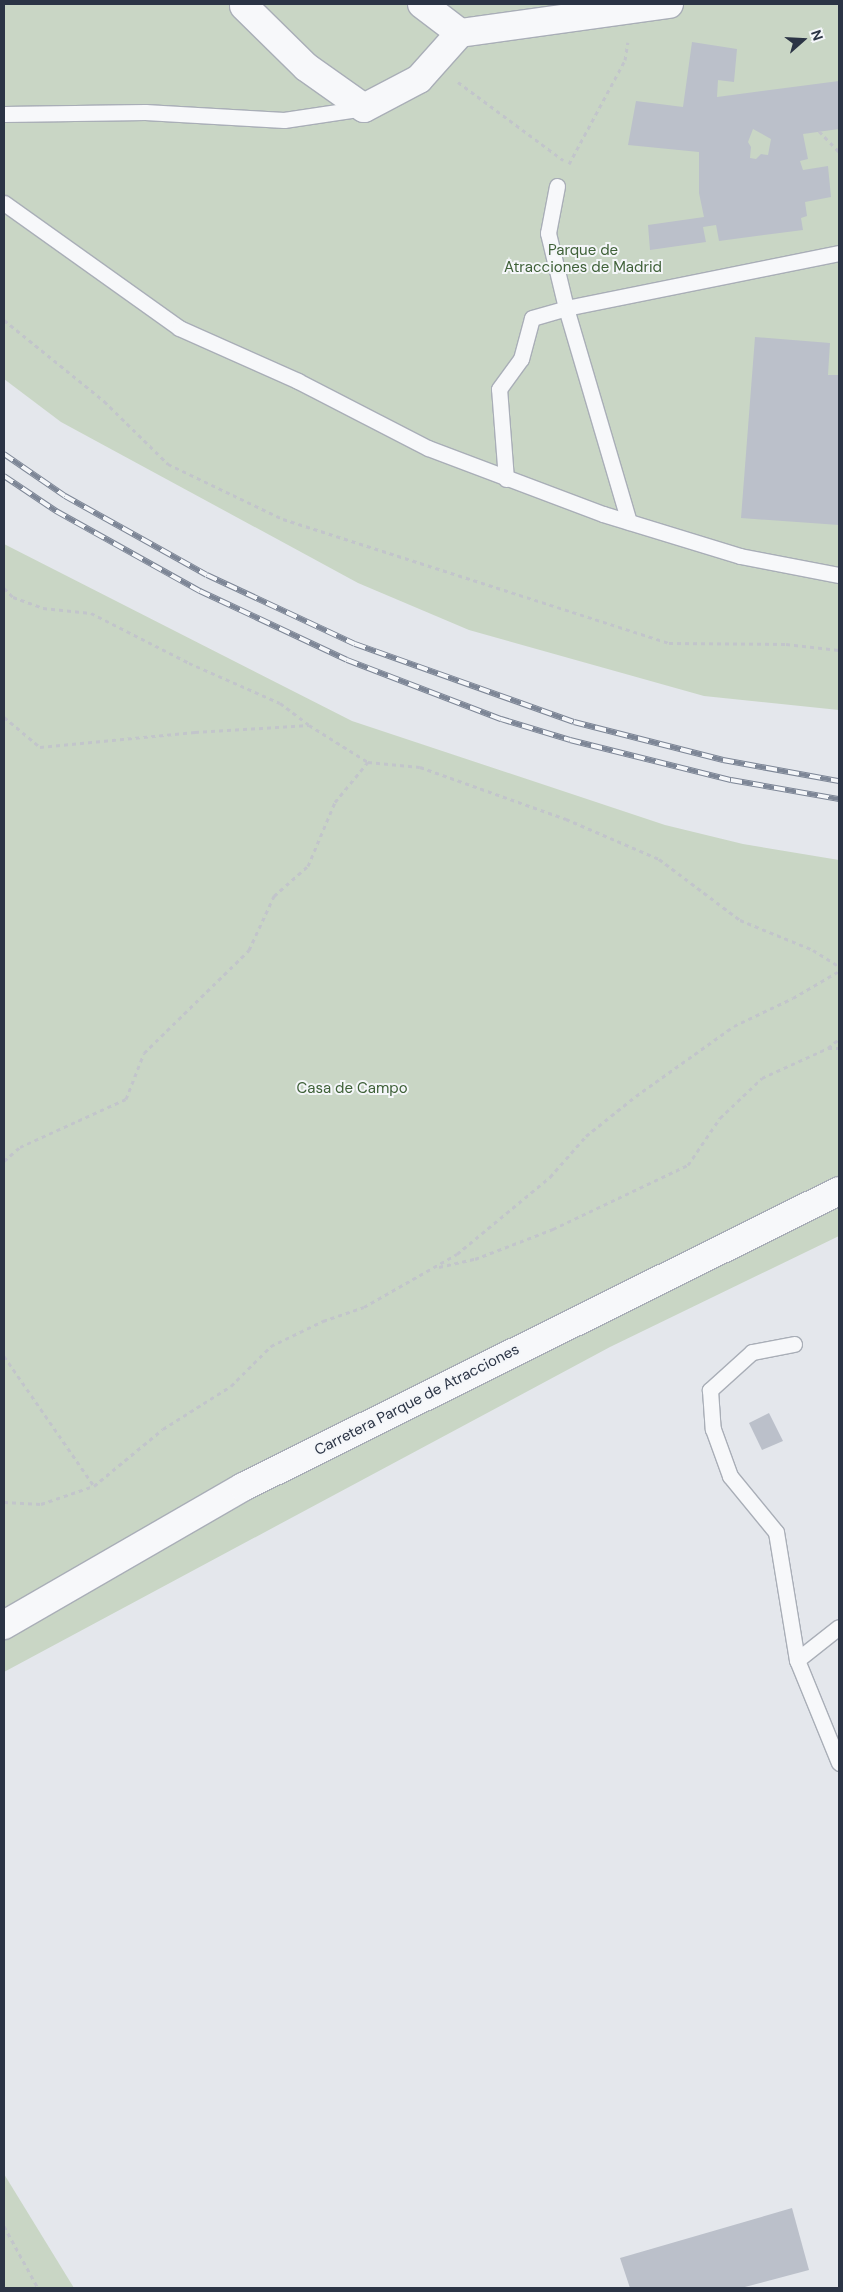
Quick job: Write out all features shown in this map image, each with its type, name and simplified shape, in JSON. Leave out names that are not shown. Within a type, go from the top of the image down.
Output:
[{"type":"street","points":[[249,4],[306,67],[364,108],[419,79],[460,33],[669,4]]},
{"type":"street","points":[[422,4],[460,33]]},
{"type":"street","name":"Carretera Parque de Atracciones","points":[[4,1625],[243,1487],[839,1191]]},
{"type":"lane","points":[[4,114],[145,112],[284,120],[364,108]]},
{"type":"lane","points":[[558,186],[548,233],[566,308],[629,522]]},
{"type":"lane","points":[[4,203],[179,328],[298,381],[428,448],[506,480],[629,522],[740,556],[839,575]]},
{"type":"lane","points":[[506,480],[499,389],[521,359],[532,318],[566,308],[839,254]]},
{"type":"lane","points":[[794,1344],[752,1352],[710,1390],[713,1429],[730,1476],[776,1532],[797,1660],[839,1763]]},
{"type":"lane","points":[[797,1660],[839,1627]]},
{"type":"path","points":[[558,186],[625,60],[633,8]]},
{"type":"path","points":[[433,64],[569,164]]},
{"type":"path","points":[[819,131],[839,152]]},
{"type":"path","points":[[4,320],[104,401],[168,464],[283,519],[669,644],[786,644],[839,650]]},
{"type":"path","points":[[4,588],[13,597],[43,608],[92,613],[189,663],[280,703],[309,725],[368,762],[420,767],[566,819],[650,856],[740,920],[814,950],[839,966]]},
{"type":"path","points":[[4,717],[40,747],[309,725]]},
{"type":"path","points":[[4,1161],[20,1147],[126,1099],[144,1053],[249,950],[274,896],[308,866],[336,802],[368,762]]},
{"type":"path","points":[[4,1502],[41,1504],[94,1486],[163,1430],[231,1386],[271,1346],[323,1321],[364,1307],[436,1268],[497,1223],[550,1177],[586,1136],[636,1096],[734,1026],[793,998],[839,971]]},
{"type":"path","points":[[436,1268],[475,1259],[553,1229],[688,1165],[720,1118],[762,1078],[828,1048],[839,1039]]},
{"type":"path","points":[[828,1048],[839,1048]]},
{"type":"path","points":[[4,1356],[94,1486]]},
{"type":"path","points":[[4,2226],[38,2288]]},
{"type":"green space","name":"Parque de Atracciones de Madrid","points":[[4,4],[839,4],[839,710],[704,696],[469,630],[358,583],[61,422],[4,379]]},
{"type":"green space","name":"Casa de Campo","points":[[4,544],[352,721],[665,825],[743,844],[839,860],[839,1236],[610,1347],[4,1672]]},
{"type":"green space","points":[[4,2174],[74,2288],[4,2288]]},
{"type":"building","points":[[692,42],[737,49],[734,82],[718,80],[717,97],[839,81],[839,129],[803,134],[808,159],[800,161],[803,170],[828,166],[831,197],[805,202],[807,216],[801,218],[803,230],[719,241],[716,225],[703,227],[706,242],[650,250],[648,225],[704,217],[699,193],[699,152],[628,145],[636,101],[683,107]],"holes":[[[753,129],[771,139],[768,155],[761,154],[756,159],[750,158],[751,147],[748,142]]]},
{"type":"building","points":[[755,337],[830,343],[828,375],[839,375],[839,525],[741,518]]},
{"type":"building","points":[[769,1413],[783,1441],[762,1450],[749,1423]]},
{"type":"building","points":[[792,2208],[809,2270],[741,2288],[630,2288],[620,2258]]},
{"type":"railway","points":[[4,454],[65,496],[207,575],[355,644],[574,722],[723,760],[839,781]]},
{"type":"railway","points":[[4,476],[56,511],[200,591],[347,660],[501,719],[570,740],[731,780],[839,799]]}]
